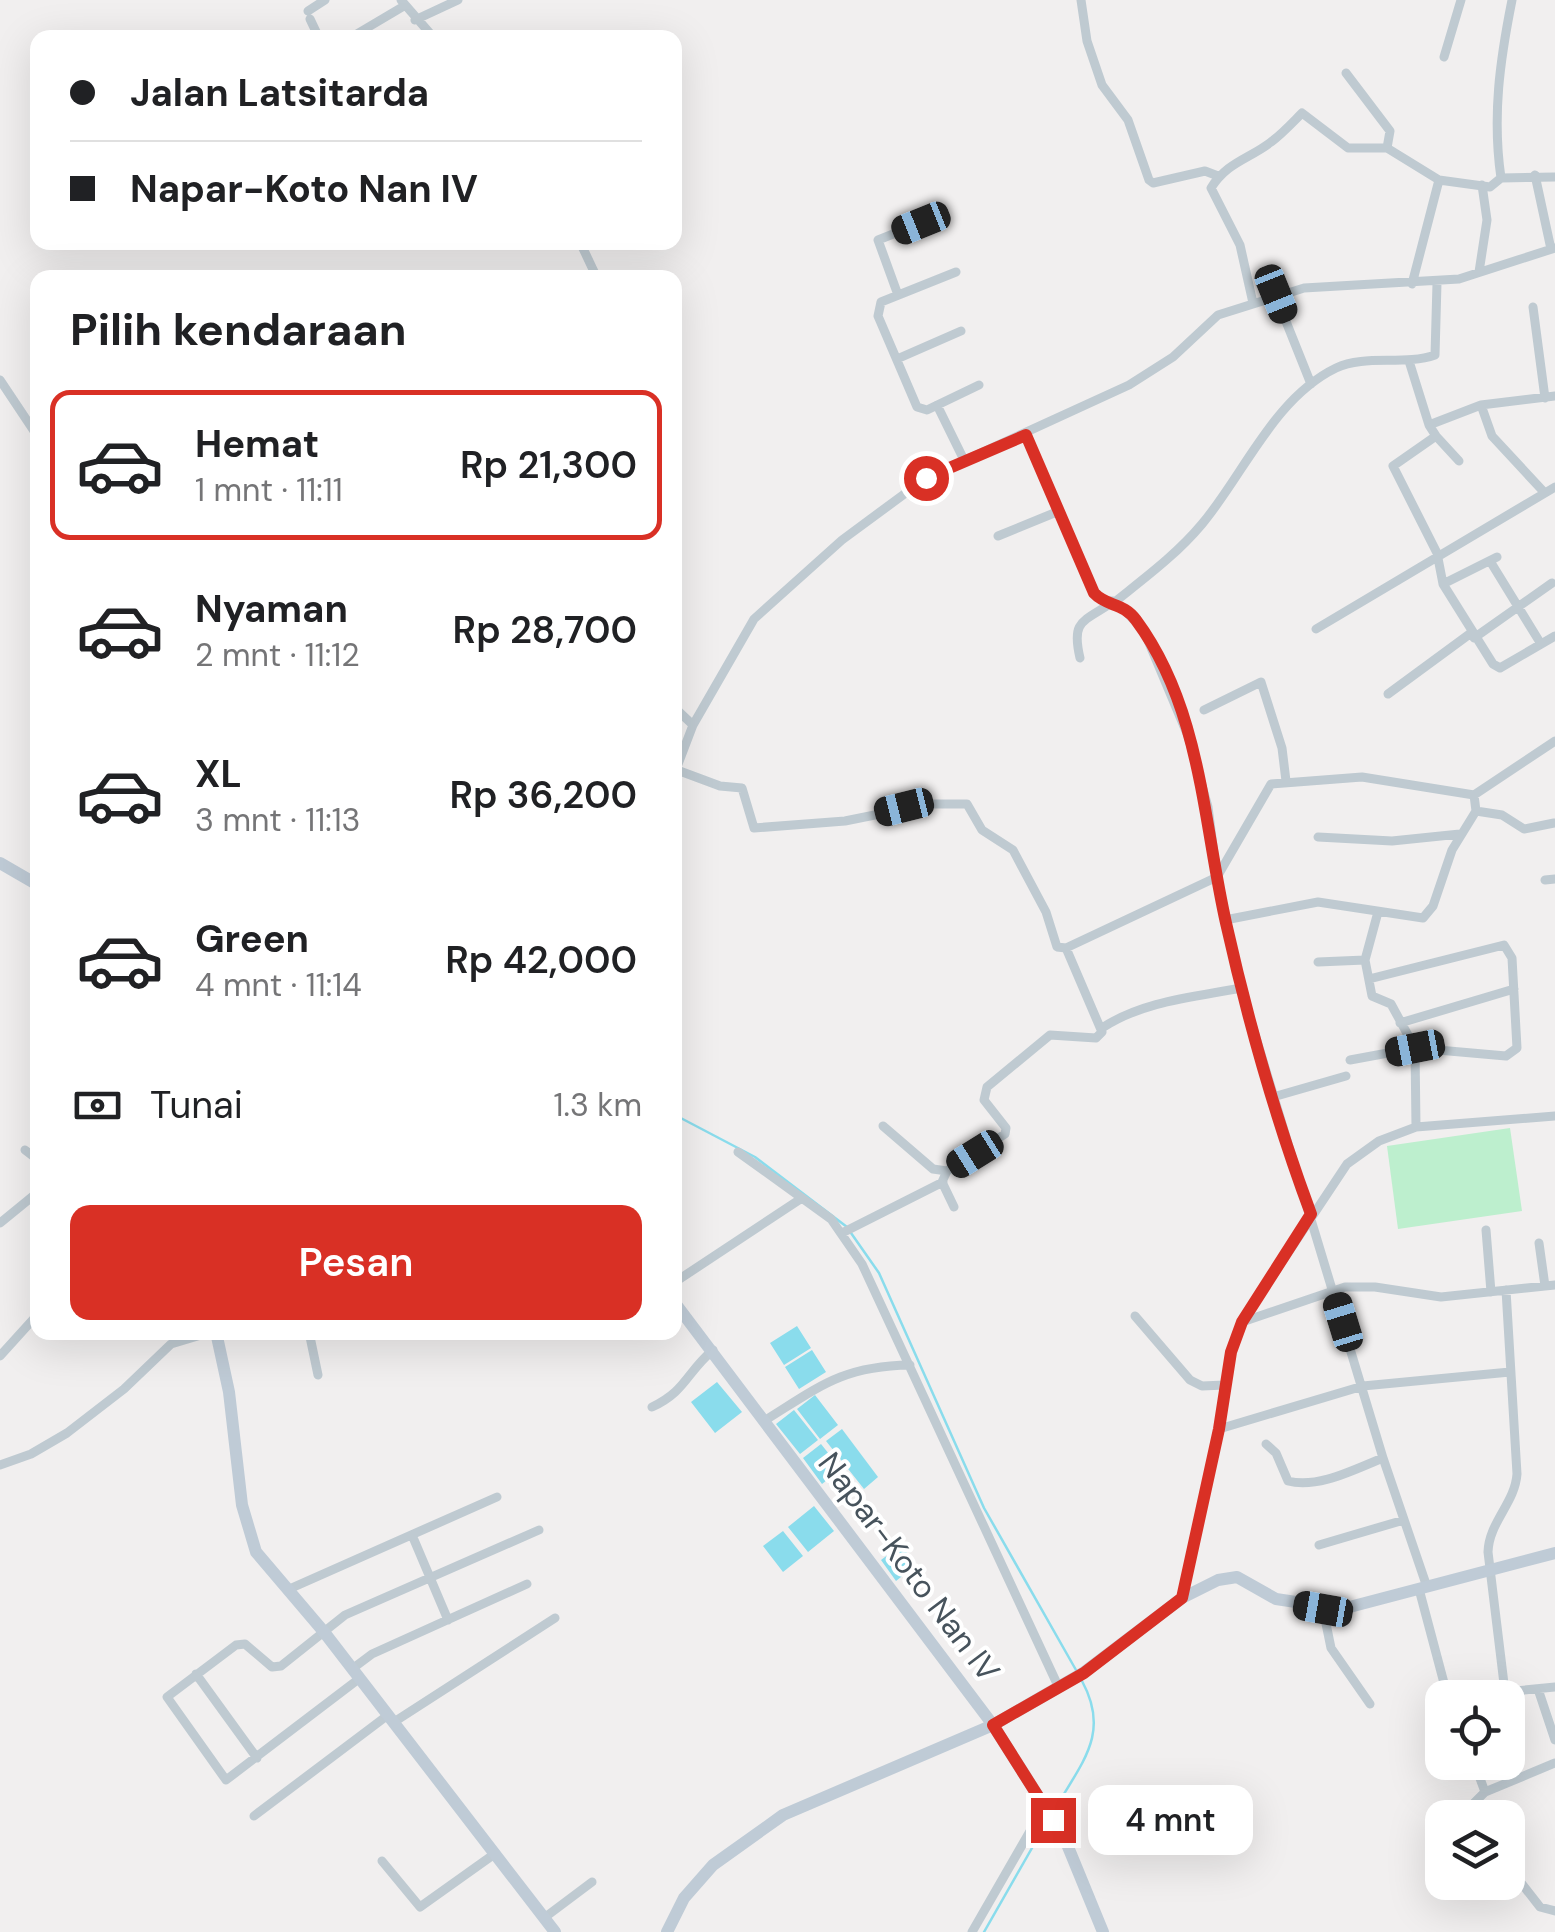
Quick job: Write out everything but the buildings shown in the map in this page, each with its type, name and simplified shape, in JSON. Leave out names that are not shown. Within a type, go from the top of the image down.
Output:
[{"type":"street","points":[[316,30],[309,15],[324,0]]},
{"type":"street","points":[[415,20],[458,0]]},
{"type":"street","points":[[1081,0],[1097,72],[1104,90],[1128,120],[1149,180],[1154,183],[1205,171],[1218,176]]},
{"type":"street","points":[[1444,58],[1460,0]]},
{"type":"street","points":[[1501,178],[1496,143],[1498,76],[1512,0]]},
{"type":"street","points":[[362,30],[403,3],[426,30]]},
{"type":"street","points":[[1346,73],[1388,128],[1387,148]]},
{"type":"street","points":[[1253,303],[1240,245],[1211,188],[1230,164],[1268,144],[1302,114],[1348,148],[1387,148],[1439,180],[1490,187],[1501,178],[1555,177]]},
{"type":"street","points":[[682,766],[693,725],[740,640],[763,609],[926,478],[1129,385],[1173,357],[1218,315],[1304,288],[1437,283],[1553,249],[1534,175]]},
{"type":"street","points":[[1412,284],[1439,180]]},
{"type":"street","points":[[1479,272],[1487,220],[1482,185]]},
{"type":"street","points":[[898,295],[878,240],[921,223]]},
{"type":"street","points":[[956,272],[881,302],[878,316],[917,408],[937,405],[979,384]]},
{"type":"street","points":[[1080,658],[1074,633],[1078,626],[1176,553],[1204,522],[1266,433],[1311,384],[1346,364],[1409,362],[1436,354],[1437,283]]},
{"type":"street","points":[[1276,294],[1311,384]]},
{"type":"street","points":[[1429,425],[1480,405],[1550,397],[1533,307]]},
{"type":"street","points":[[897,359],[962,331]]},
{"type":"street","points":[[1409,362],[1429,425],[1460,461]]},
{"type":"street","points":[[0,380],[30,426]]},
{"type":"street","points":[[937,405],[964,460]]},
{"type":"street","points":[[1480,405],[1492,436],[1543,490]]},
{"type":"street","points":[[1026,435],[1094,593],[1114,602],[1144,630],[1184,724],[1208,807],[1217,877],[1241,988],[1404,1520],[1444,1680]]},
{"type":"street","points":[[1436,436],[1393,466],[1438,554],[1443,584],[1472,635],[1500,668],[1555,636]]},
{"type":"street","points":[[1316,629],[1543,490],[1555,487]]},
{"type":"street","points":[[998,536],[1058,511]]},
{"type":"street","points":[[1443,584],[1493,559],[1541,644]]},
{"type":"street","points":[[1388,694],[1552,583]]},
{"type":"street","points":[[1204,710],[1261,682],[1282,748],[1286,781]]},
{"type":"street","points":[[682,715],[693,725]]},
{"type":"street","points":[[682,773],[742,788],[754,828],[846,821],[929,804],[966,804],[982,830],[1013,850],[1046,912],[1057,947],[1066,948],[1217,877],[1271,784],[1362,777],[1474,795],[1555,741]]},
{"type":"street","points":[[1225,920],[1318,902],[1416,920],[1426,916],[1460,834],[1476,811],[1474,795]]},
{"type":"street","points":[[1476,811],[1502,815],[1524,829],[1554,823]]},
{"type":"street","points":[[1318,837],[1392,841],[1460,834]]},
{"type":"street","points":[[0,863],[30,880]]},
{"type":"street","points":[[1378,912],[1366,960],[1372,996],[1390,1004],[1415,1048],[1416,1127]]},
{"type":"street","points":[[1350,1060],[1415,1048],[1512,1055],[1517,1048],[1511,954],[1504,945],[1369,979]]},
{"type":"street","points":[[1066,948],[1102,1028]]},
{"type":"street","points":[[1318,962],[1366,960]]},
{"type":"street","points":[[883,1126],[933,1169],[946,1171],[1005,1134],[1006,1128],[984,1100],[987,1087],[1046,1038],[1096,1038],[1102,1028],[1122,1015],[1241,988]]},
{"type":"street","points":[[1400,1023],[1514,989]]},
{"type":"street","points":[[1273,1097],[1346,1076]]},
{"type":"street","points":[[1182,1598],[1242,1322],[1311,1214],[1356,1156],[1378,1141],[1416,1127],[1555,1116]]},
{"type":"street","points":[[25,1150],[30,1154]]},
{"type":"street","points":[[738,1152],[847,1230],[910,1366],[1071,1681]]},
{"type":"street","points":[[946,1171],[943,1182],[954,1207]]},
{"type":"street","points":[[847,1230],[943,1182]]},
{"type":"street","points":[[682,1277],[802,1198]]},
{"type":"street","points":[[0,1223],[30,1199]]},
{"type":"street","points":[[1486,1230],[1491,1292]]},
{"type":"street","points":[[1242,1322],[1333,1291],[1375,1287],[1441,1297],[1550,1285],[1539,1243]]},
{"type":"street","points":[[1506,1290],[1516,1483],[1490,1533],[1490,1570],[1504,1692],[1555,1687]]},
{"type":"street","name":"Napar-Koto Nan IV","points":[[682,1312],[993,1725],[1048,1812],[1103,1932]]},
{"type":"street","points":[[1134,1316],[1190,1380],[1202,1386],[1226,1385]]},
{"type":"street","points":[[0,1356],[30,1323]]},
{"type":"street","points":[[0,1465],[31,1454],[78,1425],[171,1344],[185,1340]]},
{"type":"street","points":[[215,1340],[248,1532],[263,1563],[324,1632],[555,1932]]},
{"type":"street","points":[[311,1340],[318,1374]]},
{"type":"street","points":[[652,1407],[679,1394],[692,1370],[713,1350]]},
{"type":"street","points":[[764,1421],[837,1376],[870,1366],[910,1366]]},
{"type":"street","points":[[1219,1429],[1363,1386],[1510,1372]]},
{"type":"street","points":[[1266,1444],[1276,1453],[1288,1481],[1294,1483],[1322,1480],[1383,1458]]},
{"type":"street","points":[[288,1590],[498,1497]]},
{"type":"street","points":[[1319,1545],[1404,1520]]},
{"type":"street","points":[[527,1584],[372,1654],[356,1674],[229,1780],[222,1777],[167,1697],[241,1644],[272,1667],[281,1666],[345,1615],[539,1530]]},
{"type":"street","points":[[412,1535],[448,1620]]},
{"type":"street","points":[[667,1932],[684,1898],[713,1865],[783,1815],[993,1725],[1071,1681],[1182,1598],[1218,1580],[1236,1577],[1276,1598],[1323,1609],[1354,1607],[1555,1553]]},
{"type":"street","points":[[1323,1609],[1332,1648],[1370,1704]]},
{"type":"street","points":[[254,1816],[391,1719],[556,1618]]},
{"type":"street","points":[[196,1674],[257,1758]]},
{"type":"street","points":[[1538,1689],[1555,1740]]},
{"type":"street","points":[[1477,1800],[1486,1792],[1555,1763]]},
{"type":"street","points":[[1481,1780],[1486,1792]]},
{"type":"street","points":[[972,1932],[1048,1812]]},
{"type":"street","points":[[382,1860],[420,1907],[493,1855]]},
{"type":"street","points":[[544,1918],[592,1882]]},
{"type":"street","points":[[1525,1888],[1540,1907],[1555,1911]]},
{"type":"green space","points":[[1510,1128],[1522,1211],[1398,1229],[1387,1146]]},
{"type":"water","points":[[797,1326],[811,1348],[784,1365],[770,1343]]},
{"type":"water","points":[[812,1350],[826,1372],[799,1389],[785,1367]]},
{"type":"water","points":[[717,1382],[742,1412],[715,1433],[691,1402]]},
{"type":"water","points":[[815,1395],[838,1425],[820,1439],[797,1409]]},
{"type":"water","points":[[794,1410],[818,1440],[800,1454],[776,1424]]},
{"type":"water","points":[[842,1429],[878,1477],[864,1489],[826,1441]]},
{"type":"water","points":[[821,1444],[841,1469],[822,1484],[803,1458]]},
{"type":"water","points":[[814,1506],[834,1531],[808,1552],[788,1527]]},
{"type":"water","points":[[783,1531],[803,1556],[783,1572],[763,1546]]},
{"type":"water","points":[[901,1545],[916,1565],[896,1581],[881,1560]]},
{"type":"waterway","points":[[682,1119],[755,1157],[847,1227]]},
{"type":"waterway","points":[[851,1233],[879,1273],[984,1508],[1076,1670]]},
{"type":"waterway","points":[[1055,1809],[1083,1762],[1093,1733],[1094,1717],[1082,1681]]},
{"type":"waterway","points":[[984,1932],[1048,1820]]},
{"type":"route","points":[[926,478],[1026,435],[1094,593],[1104,601],[1124,606],[1144,630],[1180,712],[1199,772],[1241,988],[1291,1161],[1311,1214],[1242,1322],[1231,1352],[1219,1429],[1182,1598],[1084,1673],[993,1725],[1053,1820]]}]
